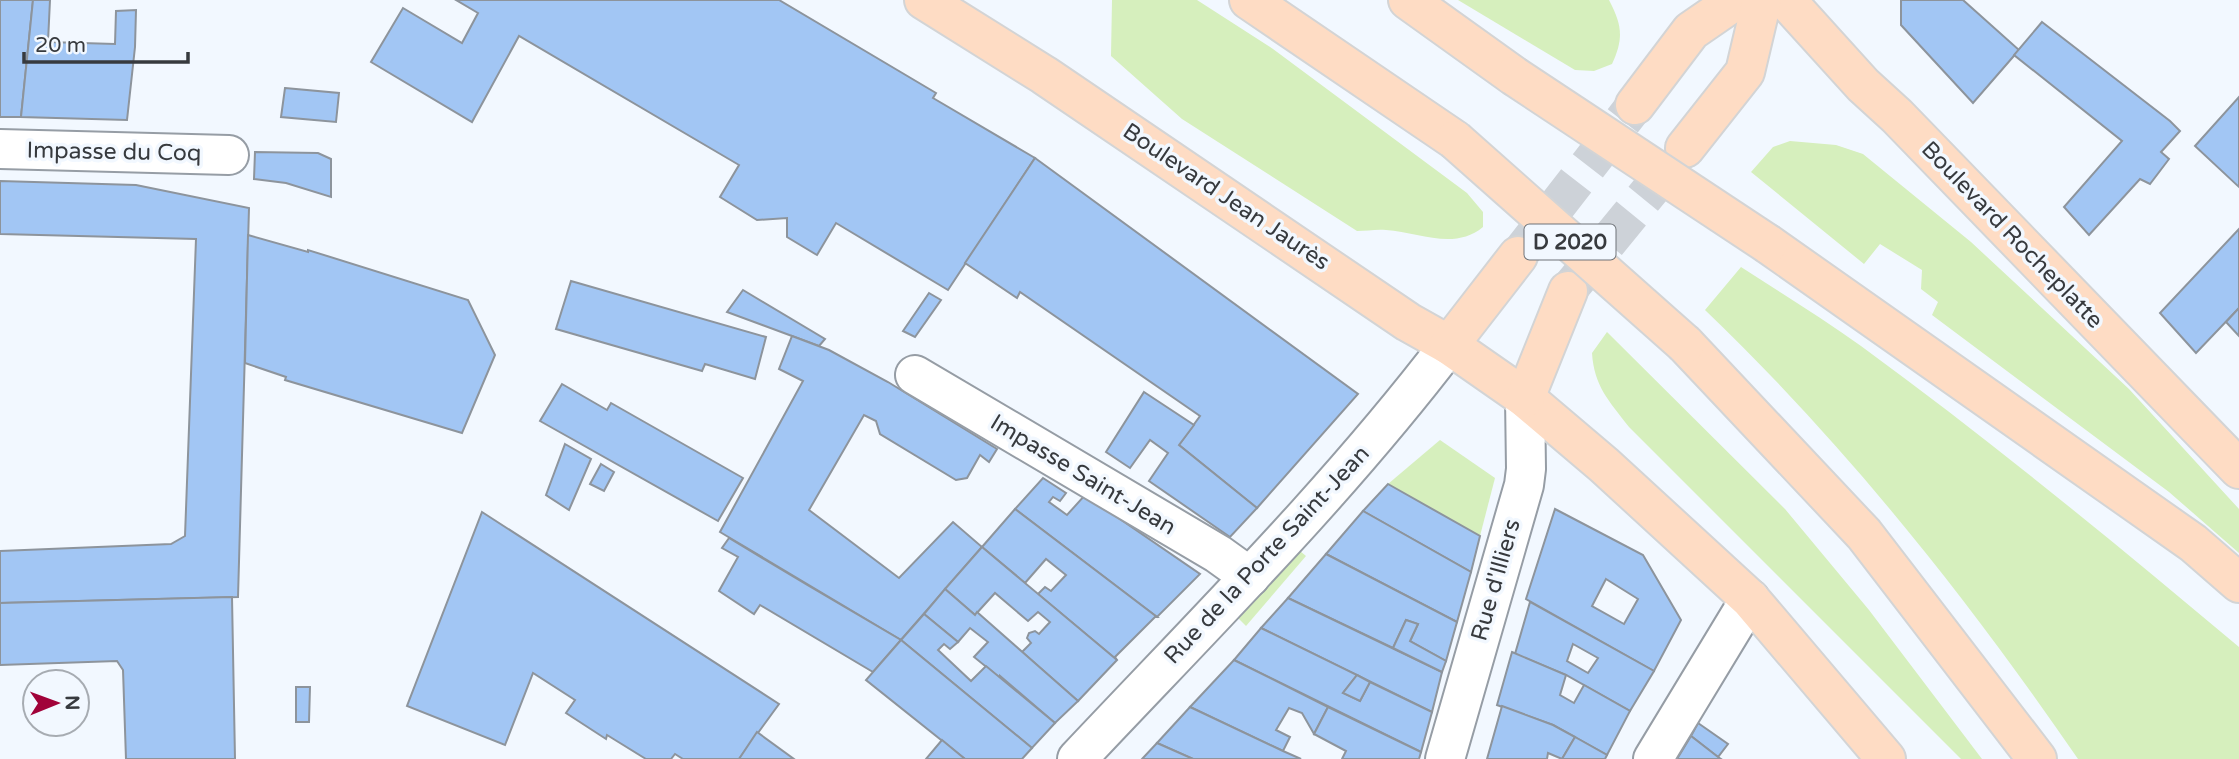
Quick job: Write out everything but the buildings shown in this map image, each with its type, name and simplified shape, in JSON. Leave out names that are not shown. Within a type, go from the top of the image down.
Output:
[{"type":"main road","name":"Boulevard Jean Jaurès","points":[[924,0],[1044,75],[1408,322],[1450,345],[1525,398]]},
{"type":"main road","name":"D 2020","points":[[1249,0],[1455,140],[1685,344],[1864,534],[2037,759]]},
{"type":"main road","points":[[1408,0],[1514,76],[1768,244],[2193,543],[2239,583]]},
{"type":"main road","points":[[1634,105],[1691,31],[1736,0]]},
{"type":"main road","points":[[1685,148],[1745,72],[1762,0]]},
{"type":"main road","name":"Boulevard Rocheplatte","points":[[1786,0],[1863,85],[1897,116],[2239,470]]},
{"type":"main road","points":[[1450,345],[1518,256]]},
{"type":"main road","points":[[1568,291],[1525,398],[1604,465],[1750,599],[1883,757]]},
{"type":"street","name":"Impasse du Coq","points":[[0,149],[229,155]]},
{"type":"street","name":"Rue de la Porte Saint-Jean","points":[[1077,759],[1250,577],[1405,403],[1450,345]]},
{"type":"street","name":"Impasse Saint-Jean","points":[[915,376],[1218,554],[1250,577]]},
{"type":"street","name":"Rue d'Illiers","points":[[1445,759],[1524,485],[1525,398]]},
{"type":"street","points":[[1653,759],[1750,599]]},
{"type":"green space","points":[[1112,0],[1197,0],[1273,49],[1467,193],[1483,212],[1483,227],[1472,234],[1448,239],[1398,231],[1357,231],[1182,119],[1111,56]]},
{"type":"green space","points":[[1458,0],[1609,0],[1619,24],[1620,39],[1616,55],[1612,64],[1594,71],[1575,70]]},
{"type":"green space","points":[[1790,141],[1836,145],[1863,154],[1971,242],[2129,389],[2239,509],[2239,553],[2169,492],[1932,315],[1938,302],[1921,289],[1922,270],[1880,244],[1864,264],[1751,172],[1773,147]]},
{"type":"green space","points":[[1741,267],[1846,336],[1957,418],[2239,647],[2239,759],[2078,759],[1993,640],[1903,525],[1807,415],[1705,310]]},
{"type":"green space","points":[[1607,332],[1785,509],[1869,610],[1982,759],[1961,759],[1629,427],[1604,393],[1593,365],[1592,353]]},
{"type":"green space","points":[[1440,440],[1495,478],[1480,536],[1388,484]]},
{"type":"green space","points":[[1300,551],[1306,556],[1246,626],[1236,616]]},
{"type":"tunnel","points":[[1518,256],[1635,105]]},
{"type":"tunnel","points":[[1571,287],[1684,149]]}]
